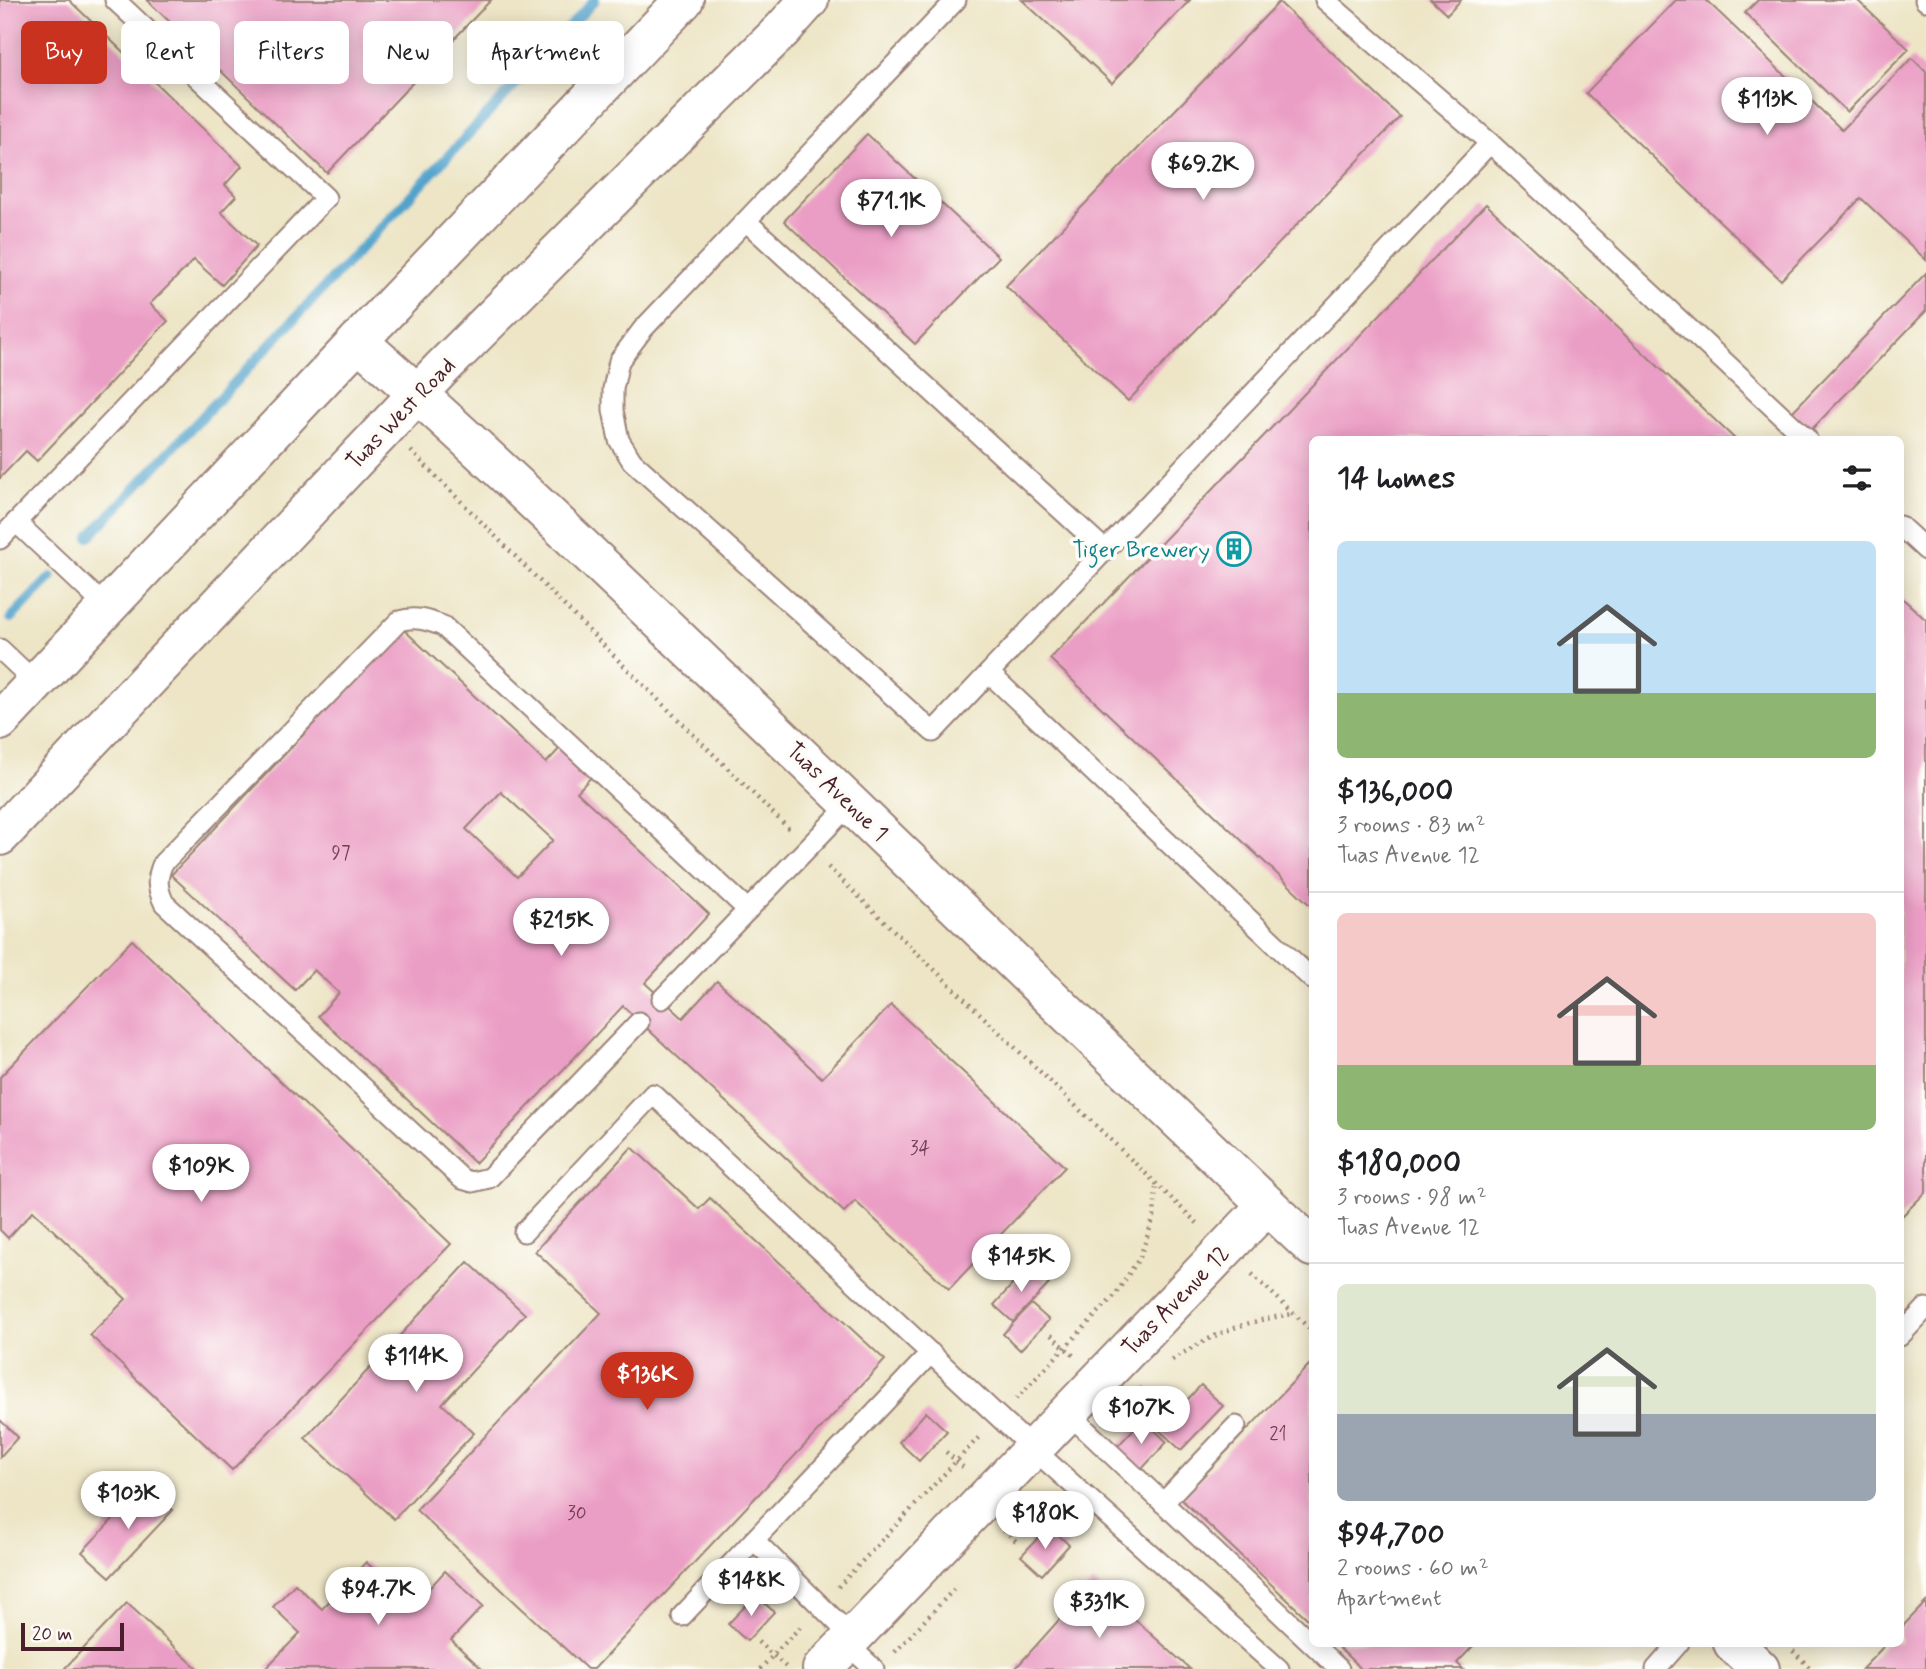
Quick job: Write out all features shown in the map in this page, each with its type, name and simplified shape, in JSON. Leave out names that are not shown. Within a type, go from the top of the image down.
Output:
[{"type":"main road","points":[[0,721],[684,0]]},
{"type":"main road","name":"Tuas West Road","points":[[0,836],[418,393],[809,0]]},
{"type":"main road","name":"Tuas Avenue 1","points":[[358,341],[418,393],[611,574],[851,803],[1049,998],[1309,1244]]},
{"type":"main road","name":"Tuas Avenue 12","points":[[840,1650],[1267,1205]]},
{"type":"main road","points":[[1737,1647],[1760,1669]]},
{"type":"lane","points":[[0,539],[326,198],[115,0]]},
{"type":"lane","points":[[956,0],[643,329],[619,360],[613,389],[613,410],[619,440],[632,461],[933,732],[1490,143]]},
{"type":"lane","points":[[1325,0],[1490,143],[1804,436]]},
{"type":"lane","points":[[746,221],[1105,550]]},
{"type":"lane","points":[[16,522],[106,607]]},
{"type":"lane","points":[[1904,530],[1926,550]]},
{"type":"lane","points":[[639,1023],[489,1178],[472,1182],[462,1180],[164,903],[158,890],[157,876],[163,863],[398,621],[410,618],[426,619],[443,626],[748,910]]},
{"type":"lane","points":[[0,649],[36,683]]},
{"type":"lane","points":[[989,673],[1309,976]]},
{"type":"lane","points":[[662,999],[851,803]]},
{"type":"lane","points":[[524,1232],[653,1094],[1032,1448],[1279,1669]]},
{"type":"lane","points":[[1904,1332],[1926,1308]]},
{"type":"lane","points":[[682,1616],[931,1353]]},
{"type":"lane","points":[[1067,1412],[1309,1641]]},
{"type":"lane","points":[[1163,1503],[1236,1426]]},
{"type":"lane","points":[[754,1540],[840,1650],[874,1669]]},
{"type":"lane","points":[[1316,1647],[1339,1669]]},
{"type":"lane","points":[[1656,1669],[1675,1647]]},
{"type":"path","points":[[387,427],[616,659],[808,847],[1309,1328]]},
{"type":"path","points":[[758,1642],[788,1669]]},
{"type":"path","points":[[1788,1647],[1811,1669]]},
{"type":"building","points":[[0,0],[69,0],[91,21],[21,21],[21,84],[107,84],[107,36],[121,50],[121,84],[157,84],[242,166],[225,185],[236,196],[221,212],[257,246],[222,285],[194,260],[150,304],[168,321],[37,461],[26,451],[0,478]]},
{"type":"building","points":[[147,0],[491,0],[471,21],[467,21],[467,25],[453,40],[453,21],[363,21],[363,84],[411,84],[327,173],[234,84],[349,84],[349,21],[234,21],[234,84],[220,70],[220,21],[169,21]]},
{"type":"building","points":[[1022,0],[1190,0],[1112,83]]},
{"type":"building","points":[[1431,0],[1461,0],[1447,15]]},
{"type":"building","points":[[1676,0],[1706,0],[1842,130],[1912,58],[1926,72],[1926,260],[1861,198],[1781,280],[1586,93]]},
{"type":"building","points":[[1758,0],[1857,0],[1909,49],[1847,112],[1745,13]]},
{"type":"building","points":[[1279,2],[1400,117],[1128,401],[1006,286]]},
{"type":"building","points":[[867,134],[999,257],[915,344],[784,221]]},
{"type":"building","name":"Tiger Brewery","points":[[1486,204],[1732,436],[1309,436],[1309,904],[1050,659]]},
{"type":"building","points":[[1926,273],[1926,311],[1811,430],[1792,412]]},
{"type":"building","points":[[1904,600],[1926,620],[1926,1192],[1904,1214]]},
{"type":"building","points":[[403,629],[546,763],[565,743],[596,772],[577,792],[709,914],[645,983],[683,1018],[717,981],[822,1078],[891,1005],[1065,1167],[949,1289],[855,1201],[844,1212],[623,1006],[475,1163],[318,1016],[339,993],[314,970],[295,990],[171,875]],"holes":[[[501,792],[553,840],[517,877],[466,829]]]},
{"type":"building","points":[[132,940],[451,1244],[232,1470],[90,1335],[126,1299],[33,1211],[8,1238],[0,1230],[0,1077]]},
{"type":"building","points":[[632,1147],[699,1209],[710,1198],[885,1360],[594,1669],[587,1669],[416,1510],[601,1313],[535,1251]]},
{"type":"building","points":[[468,1262],[525,1314],[442,1404],[474,1433],[394,1519],[305,1438]]},
{"type":"building","points":[[1029,1266],[1049,1284],[1013,1322],[994,1305]]},
{"type":"building","points":[[1031,1304],[1049,1320],[1020,1350],[1003,1334]]},
{"type":"building","points":[[1309,1365],[1309,1620],[1181,1499]]},
{"type":"building","points":[[1201,1385],[1223,1406],[1181,1450],[1159,1430]]},
{"type":"building","points":[[926,1412],[947,1431],[919,1461],[899,1442]]},
{"type":"building","points":[[1143,1419],[1167,1442],[1139,1472],[1115,1449]]},
{"type":"building","points":[[0,1420],[18,1437],[0,1457]]},
{"type":"building","points":[[146,1484],[173,1510],[110,1577],[82,1552]]},
{"type":"building","points":[[1049,1526],[1069,1545],[1042,1575],[1021,1556]]},
{"type":"building","points":[[366,1562],[413,1606],[445,1571],[483,1606],[451,1640],[482,1669],[265,1669],[300,1633],[273,1607],[295,1584],[322,1609]]},
{"type":"building","points":[[1093,1582],[1190,1669],[1015,1669]]},
{"type":"building","points":[[756,1595],[774,1612],[747,1641],[728,1624]]},
{"type":"building","points":[[1926,1602],[1926,1669],[1862,1669],[1883,1647],[1904,1647],[1904,1625]]},
{"type":"building","points":[[127,1603],[198,1669],[64,1669]]},
{"type":"building","points":[[1338,1647],[1472,1647],[1457,1663],[1463,1669],[1361,1669]]},
{"type":"waterway","points":[[89,537],[595,0]]},
{"type":"waterway","points":[[11,618],[51,577]]},
{"type":"place","name":"Tiger Brewery","points":[[1234,549]]}]
